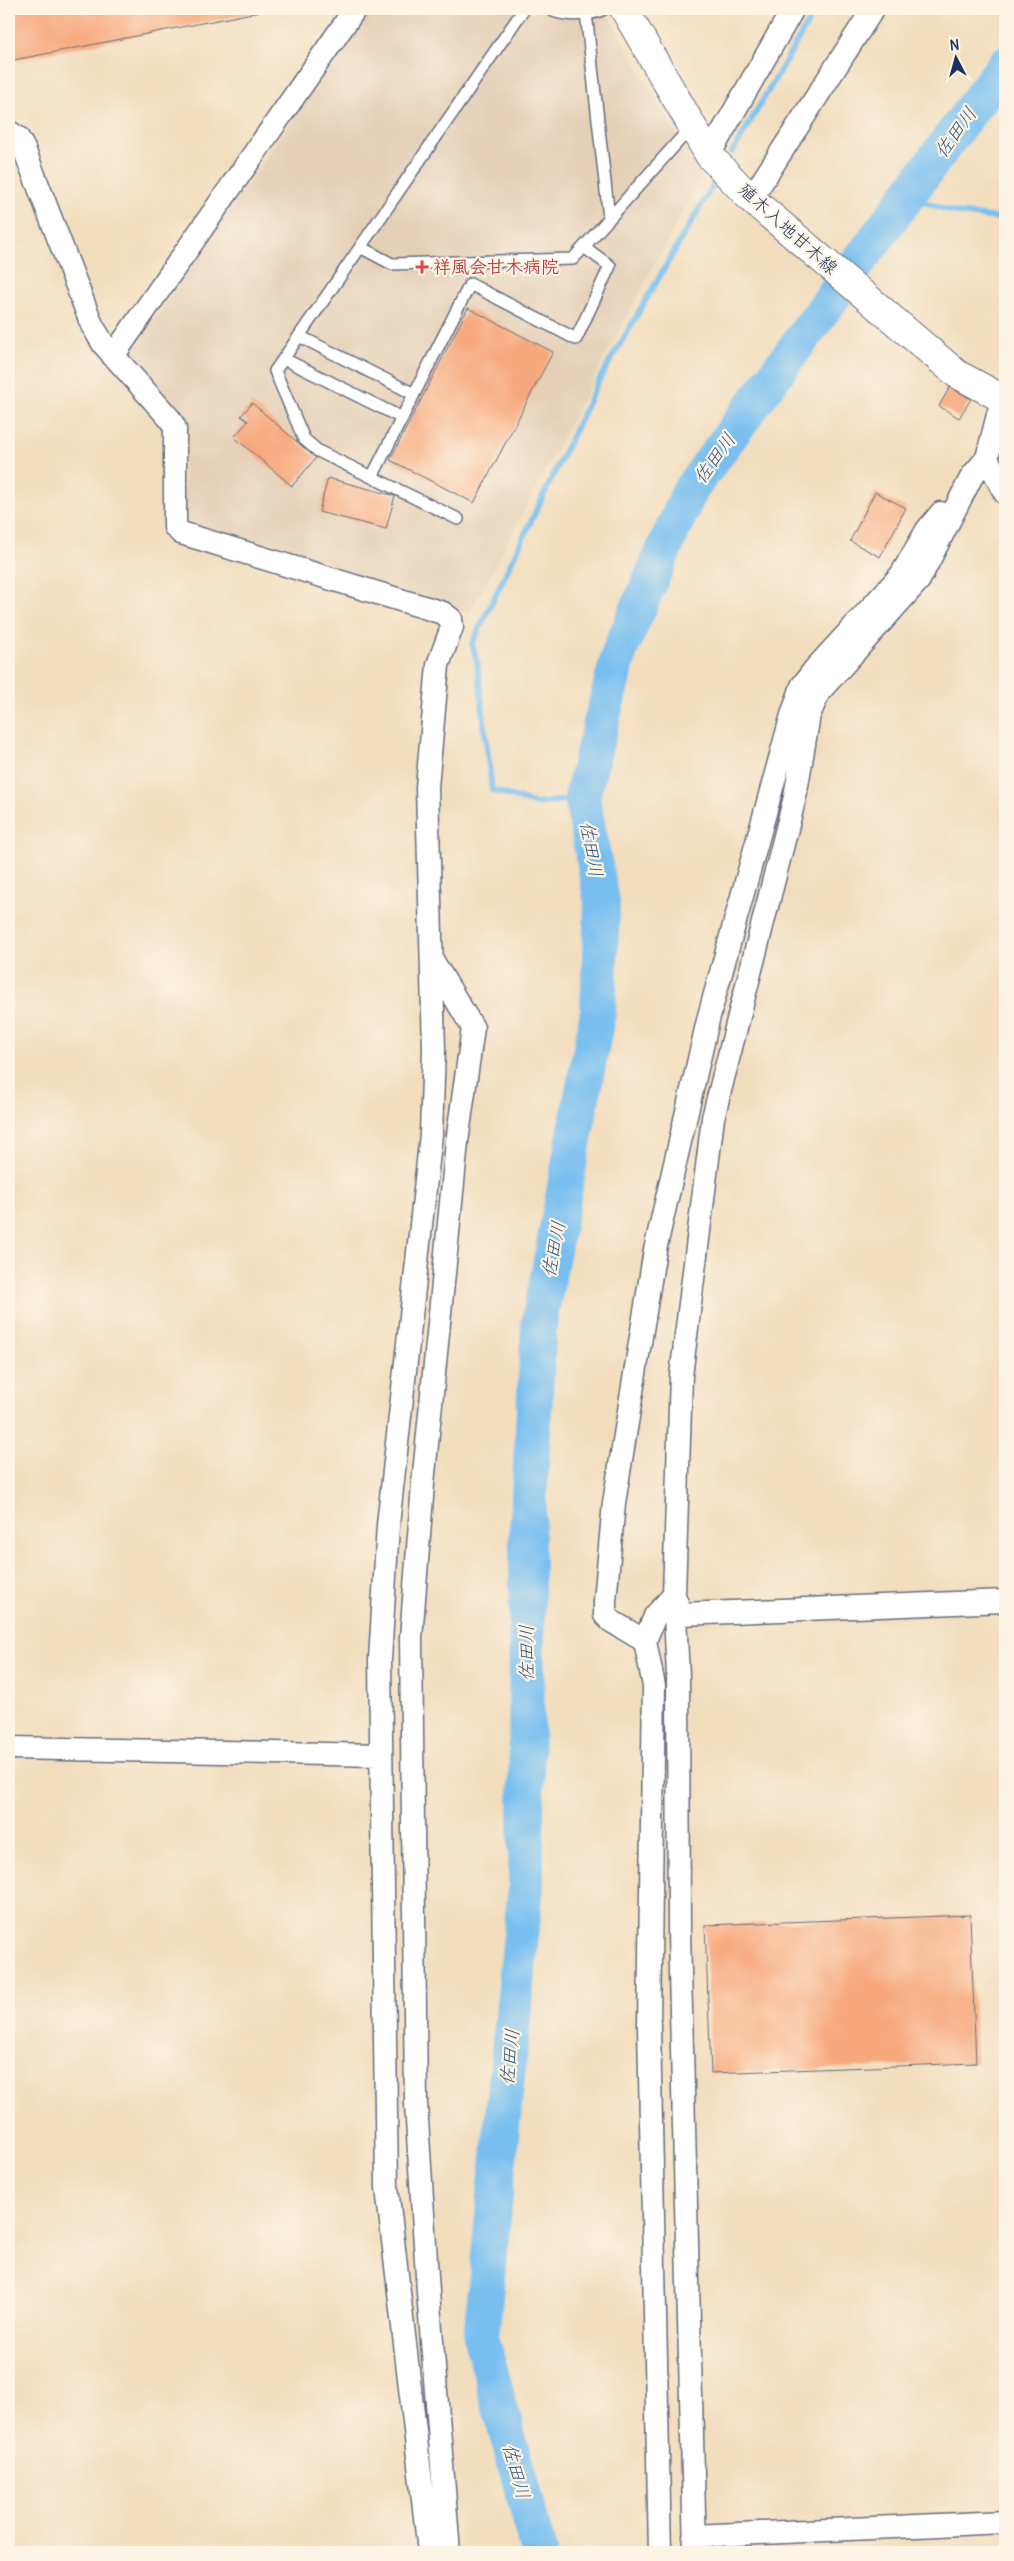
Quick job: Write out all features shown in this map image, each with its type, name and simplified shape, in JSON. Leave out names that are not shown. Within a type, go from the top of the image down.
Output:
[{"type":"main road","name":"殖木入地甘木線","points":[[624,9],[709,155],[758,206],[957,374],[1003,399]]},
{"type":"street","points":[[113,356],[354,9]]},
{"type":"street","points":[[709,155],[793,9]]},
{"type":"street","points":[[758,206],[873,9]]},
{"type":"street","points":[[9,132],[18,138],[24,149],[92,325],[113,356],[170,419],[175,428],[175,527],[181,533],[443,613],[451,619],[452,628],[438,665],[428,787],[434,1049],[431,1134],[388,1525],[380,1660],[388,2188],[429,2552]]},
{"type":"street","points":[[644,1641],[611,1621],[605,1615],[614,1503],[635,1362],[655,1250],[709,1016],[792,716],[802,686],[814,670],[901,575],[927,530],[987,458],[1003,399]]},
{"type":"street","points":[[987,458],[1005,493]]},
{"type":"street","points":[[972,476],[919,580],[819,692],[809,715],[794,797],[713,1118],[681,1376],[674,1595],[678,1676],[679,1934],[693,2547],[1005,2522]]},
{"type":"street","points":[[433,961],[472,1028],[456,1152],[424,1474],[411,1638],[416,2104],[428,2292],[449,2552]]},
{"type":"street","points":[[674,1595],[682,1614],[1005,1600]]},
{"type":"street","points":[[660,2552],[649,2026],[654,1686],[644,1641],[655,1616],[674,1595]]},
{"type":"street","points":[[9,1748],[381,1755]]},
{"type":"lane","points":[[458,519],[318,451],[304,439],[276,371],[524,9]]},
{"type":"lane","points":[[549,9],[575,14],[604,9]]},
{"type":"lane","points":[[586,13],[610,218]]},
{"type":"lane","points":[[360,247],[392,264],[573,259],[692,126]]},
{"type":"lane","points":[[372,477],[470,284],[576,339],[610,266],[584,247]]},
{"type":"lane","points":[[299,336],[414,394]]},
{"type":"lane","points":[[284,359],[402,418]]},
{"type":"shaded area","name":"祥風会甘木病院","points":[[369,9],[605,9],[701,177],[469,614],[186,523],[182,419],[128,356]]},
{"type":"building","points":[[9,9],[268,9],[268,10],[9,61]]},
{"type":"building","points":[[468,308],[553,352],[474,503],[390,460]]},
{"type":"building","points":[[950,387],[971,399],[959,418],[939,406]]},
{"type":"building","points":[[252,403],[316,458],[292,486],[234,437],[248,421],[241,416]]},
{"type":"building","points":[[328,478],[395,496],[386,529],[319,512]]},
{"type":"building","points":[[875,492],[906,508],[880,557],[850,541]]},
{"type":"building","points":[[970,1915],[976,2063],[711,2073],[705,1925]]},
{"type":"waterway","points":[[732,153],[816,9]]},
{"type":"waterway","name":"佐田川","points":[[539,2552],[481,2337],[526,1885],[527,1533],[539,1324],[598,1012],[602,902],[582,797],[620,650],[690,490],[1005,64]]},
{"type":"waterway","points":[[582,797],[537,804],[492,790],[477,661],[472,644],[598,382],[713,185]]},
{"type":"waterway","points":[[908,197],[958,213],[1005,219]]},
{"type":"place","name":"祥風会甘木病院","points":[[422,267]]}]
